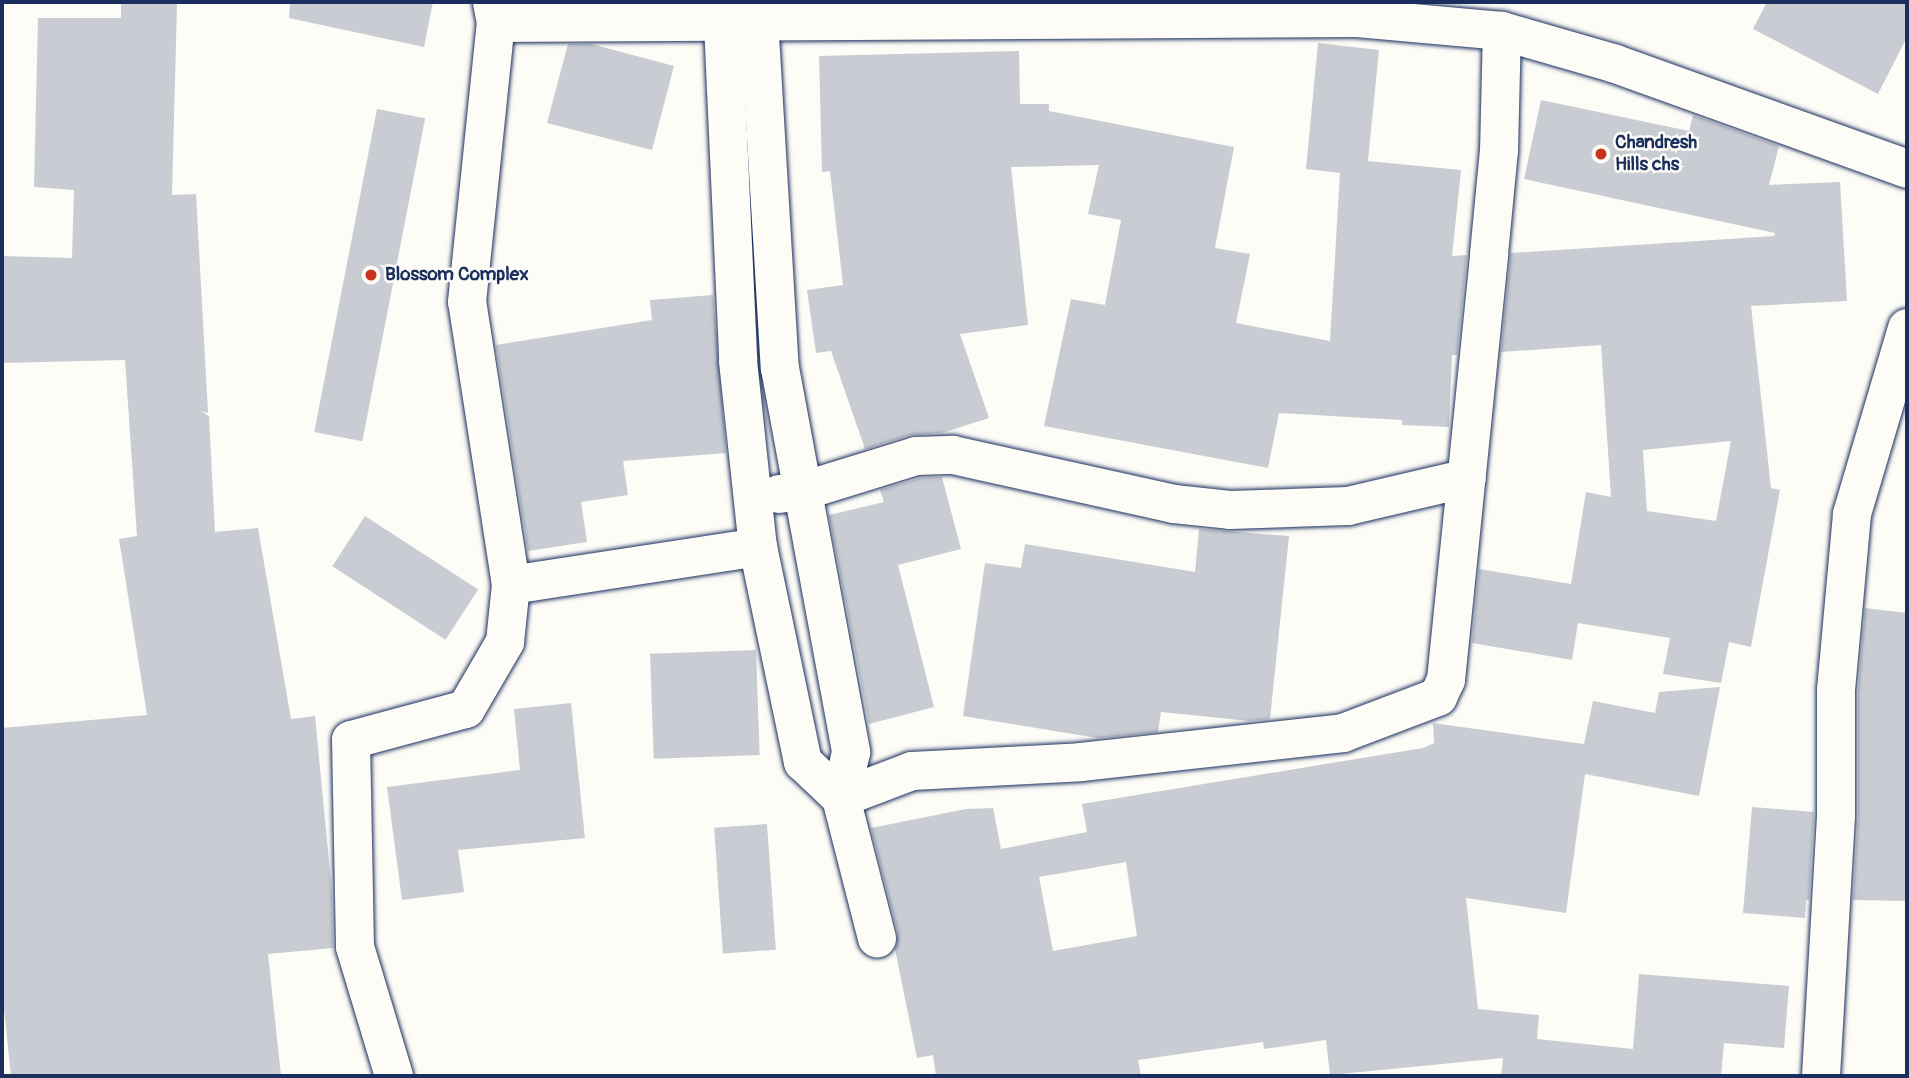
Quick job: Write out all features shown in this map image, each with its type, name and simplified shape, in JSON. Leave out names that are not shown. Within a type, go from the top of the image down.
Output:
[{"type":"street","points":[[394,1076],[355,947],[351,740],[467,709],[505,642],[511,585],[467,302],[494,12],[1357,18],[1502,31],[1613,64],[1907,169]]},
{"type":"street","points":[[740,12],[780,368],[851,752],[841,798],[877,939]]},
{"type":"street","points":[[740,12],[738,360],[758,547],[803,762],[841,798]]},
{"type":"street","points":[[841,798],[912,771],[1081,762],[1343,733],[1438,697],[1446,680],[1499,151],[1502,31]]},
{"type":"street","points":[[1821,1076],[1836,816],[1836,690],[1852,514],[1907,328]]},
{"type":"street","points":[[753,498],[803,491],[916,456],[953,455],[1174,503],[1230,510],[1348,506],[1467,478]]},
{"type":"street","points":[[511,585],[758,547]]},
{"type":"building","points":[[121,2],[177,3],[172,195],[196,194],[208,413],[201,411],[209,416],[215,532],[258,528],[291,719],[315,716],[332,892],[333,948],[268,954],[281,1076],[11,1076],[2,990],[2,728],[147,715],[119,539],[137,536],[125,360],[2,363],[2,256],[72,258],[74,190],[34,187],[38,18],[121,18]]},
{"type":"building","points":[[290,2],[433,2],[424,47],[289,18]]},
{"type":"building","points":[[1767,2],[1907,2],[1907,37],[1878,94],[1753,29]]},
{"type":"building","points":[[1318,43],[1379,50],[1368,161],[1461,170],[1452,256],[1467,255],[1457,355],[1452,355],[1449,427],[1402,425],[1402,420],[1279,413],[1268,468],[1044,426],[1071,299],[1105,305],[1121,220],[1088,214],[1099,165],[1011,167],[1028,325],[960,334],[989,418],[942,433],[910,435],[865,449],[831,351],[816,353],[807,290],[843,285],[830,171],[822,172],[819,56],[1019,51],[1020,104],[1049,104],[1049,111],[1234,147],[1215,248],[1250,254],[1236,323],[1330,341],[1340,173],[1306,169]]},
{"type":"building","points":[[568,44],[591,44],[674,66],[652,150],[547,123]]},
{"type":"building","points":[[1541,100],[1689,131],[1693,115],[1779,146],[1769,185],[1840,182],[1847,301],[1751,306],[1771,488],[1780,490],[1751,647],[1729,642],[1721,683],[1663,674],[1670,638],[1578,623],[1572,660],[1472,643],[1479,569],[1571,584],[1586,492],[1611,497],[1601,345],[1501,352],[1511,253],[1774,236],[1775,233],[1524,179]],"holes":[[[1731,441],[1716,521],[1647,511],[1643,450]]]},
{"type":"building","name":"Blossom Complex","points":[[377,109],[425,118],[362,441],[314,432]]},
{"type":"building","points":[[713,295],[726,453],[623,461],[628,495],[581,502],[587,542],[528,551],[496,345],[652,320],[650,300]]},
{"type":"building","points":[[942,477],[961,549],[898,565],[934,707],[869,724],[829,515],[884,502],[880,490],[920,478]]},
{"type":"building","points":[[365,516],[478,590],[446,640],[332,566]]},
{"type":"building","points":[[1199,529],[1289,536],[1270,719],[1250,721],[1161,712],[1158,732],[1098,738],[963,716],[985,563],[1021,568],[1025,544],[1195,572]]},
{"type":"building","points":[[1865,608],[1907,613],[1907,901],[1853,900],[1858,816],[1858,691]]},
{"type":"building","points":[[756,650],[760,755],[654,759],[650,654]]},
{"type":"building","points":[[1720,687],[1699,796],[1585,774],[1566,913],[1466,898],[1478,1009],[1539,1015],[1537,1039],[1633,1049],[1639,974],[1789,986],[1784,1048],[1724,1043],[1721,1076],[1501,1076],[1503,1058],[1330,1075],[1326,1040],[1264,1049],[1263,1042],[1138,1060],[1141,1076],[936,1076],[933,1055],[917,1058],[895,949],[898,933],[871,828],[966,809],[993,808],[1001,849],[1087,832],[1082,804],[1423,748],[1434,743],[1433,723],[1584,744],[1593,701],[1655,713],[1659,692]],"holes":[[[1126,862],[1137,936],[1053,951],[1039,877]]]},
{"type":"building","points":[[571,703],[585,838],[458,850],[464,892],[402,900],[387,787],[520,770],[514,709]]},
{"type":"building","points":[[1752,807],[1814,812],[1809,900],[1806,900],[1805,918],[1743,913]]},
{"type":"building","points":[[767,824],[776,950],[723,953],[714,828]]},
{"type":"place","name":"Chandresh Hills chs","points":[[1601,154]]},
{"type":"place","name":"Blossom Complex","points":[[371,275]]}]
